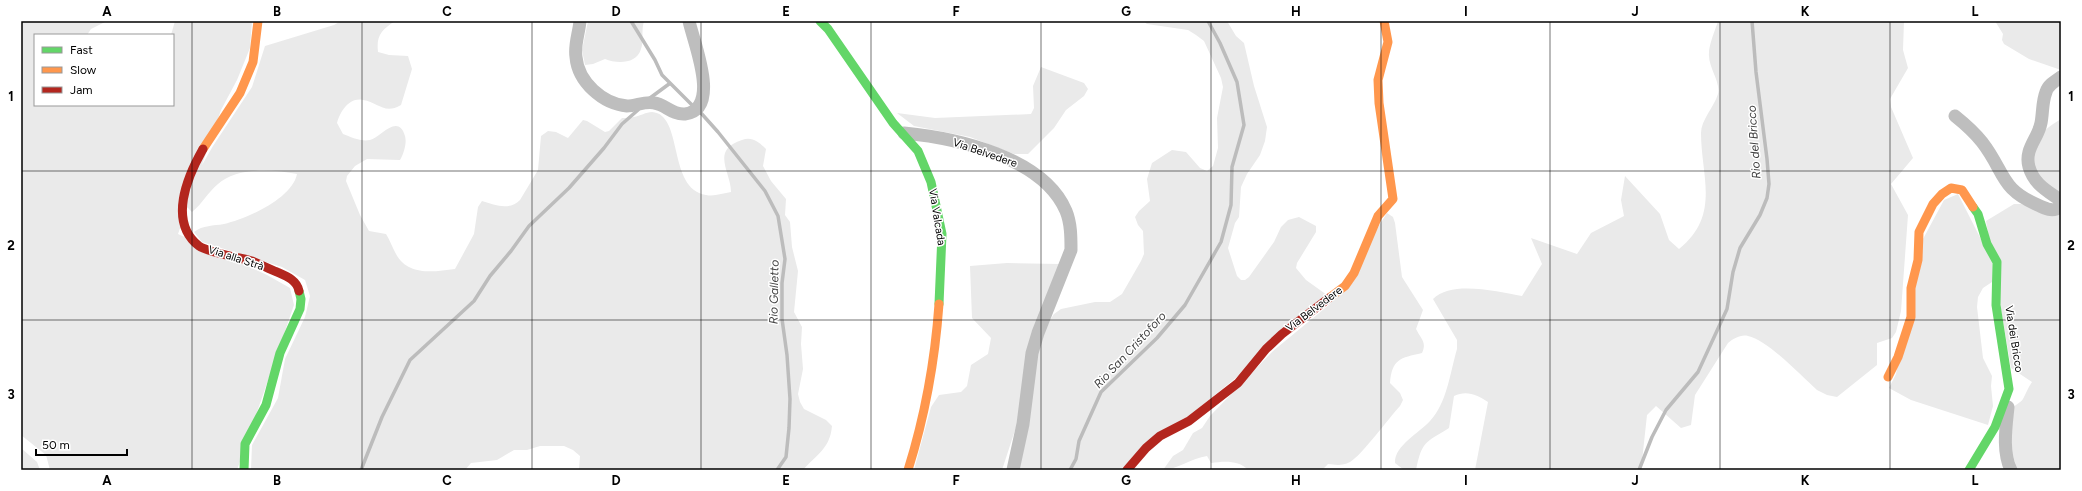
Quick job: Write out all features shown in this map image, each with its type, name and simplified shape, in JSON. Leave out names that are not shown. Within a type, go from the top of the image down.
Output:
[{"type":"street","name":"Via alla Strà","points":[[244,470],[245,444],[266,405],[280,353],[300,309],[300,292],[298,286],[290,278],[254,262],[200,247],[186,231],[182,214],[186,187],[194,165],[215,129],[240,93],[253,62],[258,21]]},
{"type":"street","points":[[580,21],[576,49],[577,66],[582,76],[595,92],[605,99],[617,104],[636,106],[652,102],[670,111],[684,114],[692,112],[699,105],[704,83],[701,63],[689,21]]},
{"type":"street","name":"Via Valcada","points":[[820,21],[828,29],[892,122],[910,140],[921,157],[931,182],[942,234],[937,332],[921,428],[908,470]]},
{"type":"street","name":"Via Belvedere","points":[[1127,470],[1146,448],[1160,436],[1189,422],[1238,384],[1266,349],[1301,318],[1345,286],[1354,273],[1378,216],[1384,207],[1393,199],[1392,183],[1379,103],[1378,80],[1388,42],[1387,28],[1384,21]]},
{"type":"street","points":[[1955,116],[1969,127],[1981,140],[2004,181],[2013,191],[2028,201],[2051,210],[2056,209],[2060,206],[2060,200],[2042,188],[2035,181],[2029,166],[2028,153],[2041,124],[2046,92],[2050,85],[2061,77]]},
{"type":"street","name":"Via Belvedere","points":[[904,134],[948,140],[981,149],[1023,166],[1040,178],[1051,190],[1066,211],[1071,236],[1071,250],[1038,333],[1032,353],[1023,424],[1013,470]]},
{"type":"street","name":"Via dei Bricco","points":[[1888,377],[1898,357],[1911,318],[1911,288],[1918,260],[1919,232],[1933,204],[1942,194],[1953,188],[1964,192],[1978,214],[1987,244],[1996,262],[1998,274],[1996,305],[2009,390],[1995,427],[1969,470]]},
{"type":"street","points":[[2009,390],[2006,441],[2007,462],[2011,470]]},
{"type":"shaded area","points":[[21,21],[107,21],[91,29],[88,34],[34,34],[34,106],[174,106],[174,34],[171,34],[175,21],[252,21],[250,48],[237,80],[221,110],[178,234],[267,275],[290,288],[294,305],[237,470],[50,470],[46,455],[21,435]]},
{"type":"shaded area","points":[[341,21],[395,21],[383,30],[379,37],[378,52],[389,55],[408,56],[412,69],[401,105],[390,109],[368,101],[353,101],[346,106],[340,114],[337,123],[343,134],[363,140],[370,140],[393,126],[398,126],[402,129],[406,142],[400,160],[367,159],[355,166],[347,176],[346,181],[360,215],[369,231],[386,234],[401,261],[414,269],[422,271],[438,271],[455,269],[474,234],[478,207],[482,201],[507,206],[520,200],[538,170],[541,136],[548,131],[556,132],[568,138],[583,120],[605,132],[609,131],[622,118],[652,112],[662,116],[668,125],[673,138],[680,167],[686,180],[694,190],[706,195],[731,192],[724,156],[732,144],[746,139],[752,139],[763,146],[766,149],[763,166],[771,181],[786,199],[785,215],[790,222],[792,247],[798,271],[794,312],[802,327],[801,344],[803,369],[798,394],[804,409],[826,420],[832,426],[831,434],[822,451],[803,470],[579,470],[580,456],[573,450],[564,446],[540,446],[527,450],[514,450],[497,460],[471,463],[465,470],[251,470],[252,445],[278,398],[285,359],[305,317],[310,296],[305,280],[282,267],[202,242],[194,232],[205,227],[224,224],[244,218],[255,213],[287,192],[297,174],[266,170],[245,172],[235,175],[226,178],[218,184],[192,212],[187,207],[195,177],[213,146],[252,87],[265,46],[334,25]]},
{"type":"shaded area","points":[[588,21],[644,21],[642,46],[639,54],[635,58],[626,62],[615,62],[605,59],[593,64],[585,65],[582,50]]},
{"type":"shaded area","points":[[1143,21],[1227,21],[1236,36],[1244,43],[1254,86],[1267,127],[1265,141],[1260,155],[1247,174],[1241,187],[1239,217],[1235,223],[1228,248],[1237,276],[1241,280],[1245,280],[1249,277],[1274,242],[1281,227],[1288,220],[1299,217],[1316,226],[1316,232],[1297,263],[1296,268],[1306,280],[1327,295],[1243,372],[1123,470],[1017,470],[1038,347],[1050,320],[1054,314],[1061,309],[1095,302],[1110,302],[1122,294],[1144,254],[1143,231],[1138,225],[1135,217],[1150,201],[1147,179],[1152,163],[1172,150],[1186,152],[1200,168],[1207,171],[1213,166],[1218,148],[1217,118],[1223,87],[1221,78],[1204,41],[1188,30],[1147,24]]},
{"type":"shaded area","points":[[1718,21],[1904,21],[1903,50],[1908,68],[1890,99],[1891,107],[1913,158],[1891,184],[1908,215],[1901,311],[1896,332],[1892,338],[1877,343],[1877,365],[1837,397],[1827,395],[1817,390],[1784,359],[1765,344],[1748,336],[1737,337],[1728,343],[1695,395],[1691,425],[1681,428],[1656,406],[1647,415],[1641,470],[1475,470],[1488,402],[1472,394],[1463,393],[1454,396],[1449,428],[1426,444],[1420,453],[1416,470],[1404,470],[1395,463],[1398,451],[1436,414],[1444,397],[1457,349],[1457,340],[1433,299],[1441,293],[1463,289],[1488,290],[1522,296],[1542,264],[1531,238],[1577,254],[1591,233],[1624,216],[1621,200],[1625,176],[1660,214],[1669,240],[1679,249],[1692,236],[1700,223],[1706,194],[1701,133],[1705,118],[1714,104],[1718,94],[1718,85],[1711,65],[1709,52]]},
{"type":"shaded area","points":[[1995,21],[2061,21],[2061,70],[2029,59],[2004,44],[2002,40],[2003,34]]},
{"type":"shaded area","points":[[1041,67],[1084,83],[1088,89],[1084,96],[1066,110],[1054,128],[1028,154],[1014,154],[970,137],[914,126],[897,113],[935,118],[1031,114],[1034,108],[1033,86]]},
{"type":"shaded area","points":[[2061,119],[2061,196],[2034,172],[2034,154],[2037,141],[2041,135]]},
{"type":"shaded area","points":[[1958,194],[1992,261],[1992,282],[1983,288],[1978,297],[1977,307],[1983,358],[1992,376],[1991,386],[1993,406],[1988,425],[1911,400],[1889,388],[1896,374],[1923,239],[1944,200]]},
{"type":"shaded area","points":[[2014,204],[2021,204],[2061,213],[2061,470],[2018,470],[2009,440],[2009,416],[2012,409],[2022,400],[2032,382],[2011,368],[1986,221]]},
{"type":"shaded area","points":[[1387,213],[1393,217],[1395,223],[1402,277],[1423,310],[1416,329],[1424,343],[1424,346],[1422,353],[1403,358],[1395,364],[1390,383],[1400,393],[1403,400],[1400,406],[1368,445],[1350,462],[1342,465],[1328,464],[1322,470],[1248,470],[1236,463],[1211,463],[1207,456],[1163,470],[1173,456],[1183,450],[1193,433],[1202,428],[1210,416],[1273,351],[1330,304]]},
{"type":"shaded area","points":[[1007,263],[1060,264],[1018,421],[1002,470],[914,470],[931,407],[939,395],[961,392],[967,386],[971,365],[988,354],[991,338],[972,318],[970,266]]},
{"type":"shaded area","points":[[21,448],[37,462],[40,470],[21,470]]},
{"type":"waterway","name":"Rio Galletto","points":[[631,21],[655,60],[662,75],[693,106]]},
{"type":"waterway","name":"Rio San Cristoforo","points":[[1070,470],[1076,459],[1079,441],[1101,392],[1157,338],[1185,305],[1221,242],[1231,205],[1232,167],[1244,125],[1237,82],[1220,43],[1208,21]]},
{"type":"waterway","name":"Rio del Bricco","points":[[1639,470],[1652,437],[1666,410],[1698,372],[1727,309],[1733,272],[1740,248],[1760,215],[1767,198],[1769,184],[1767,159],[1756,72],[1752,21]]},
{"type":"waterway","points":[[650,98],[669,84]]},
{"type":"waterway","points":[[361,470],[382,417],[410,360],[474,301],[490,276],[529,226],[569,188],[604,148],[622,124],[638,110]]},
{"type":"waterway","name":"Rio Galletto","points":[[701,113],[765,191],[778,216],[785,259],[782,283],[782,319],[787,355],[790,399],[786,457],[777,470]]},
{"type":"traffic: fast","points":[[820,21],[828,29],[893,123],[918,151],[931,182],[942,234],[939,304]]},
{"type":"traffic: fast","points":[[1969,470],[1995,427],[2009,389],[1996,305],[1997,262],[1987,244],[1978,214],[1973,207]]},
{"type":"traffic: fast","points":[[244,470],[245,444],[266,405],[280,353],[300,309],[301,299],[299,291]]},
{"type":"traffic: slow","points":[[203,149],[240,93],[253,62],[258,21]]},
{"type":"traffic: slow","points":[[1329,298],[1345,286],[1354,273],[1378,216],[1393,199],[1379,103],[1378,80],[1388,42],[1384,21]]},
{"type":"traffic: slow","points":[[1888,377],[1898,357],[1911,317],[1911,288],[1918,260],[1919,232],[1933,204],[1942,194],[1951,188],[1962,190],[1973,207]]},
{"type":"traffic: slow","points":[[908,470],[924,409],[932,367],[939,304]]},
{"type":"traffic: jam","points":[[203,149],[191,173],[183,199],[182,212],[184,225],[190,236],[199,246],[203,248],[216,253],[252,261],[284,275],[294,281],[299,291]]},
{"type":"traffic: jam","points":[[1127,470],[1146,448],[1160,436],[1189,421],[1238,383],[1266,349],[1282,334],[1329,298]]}]
